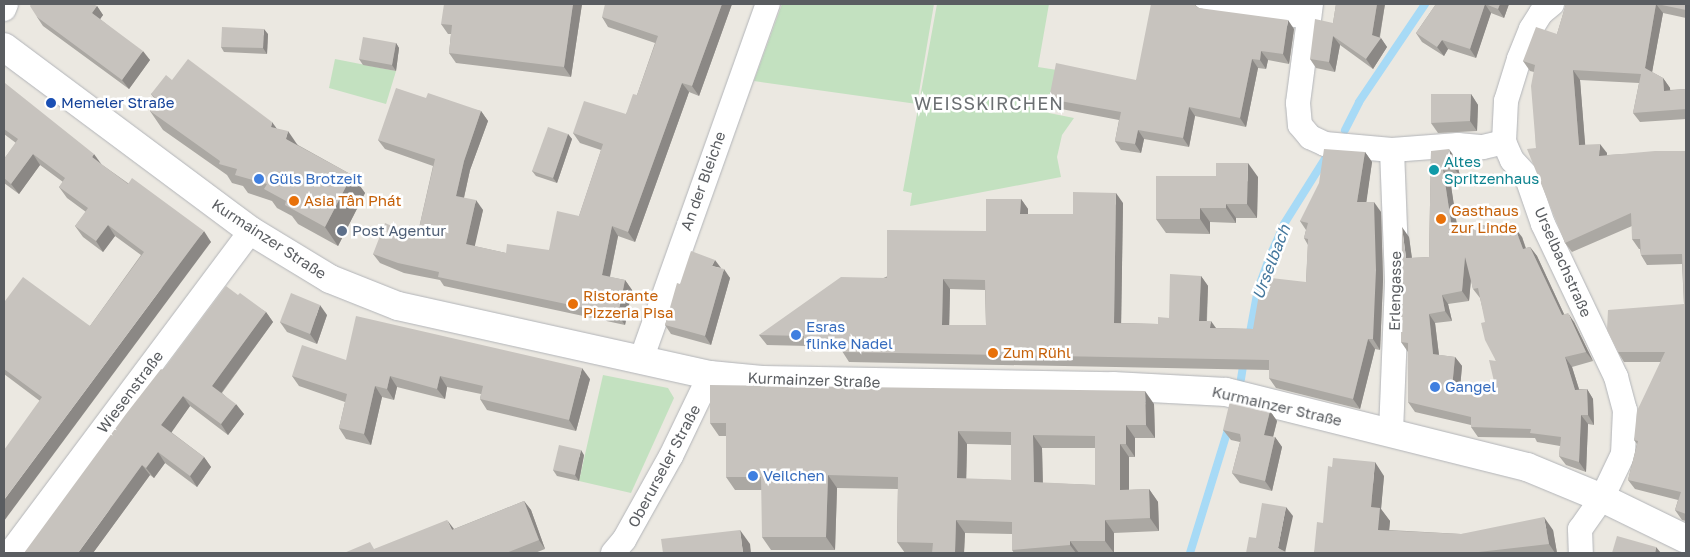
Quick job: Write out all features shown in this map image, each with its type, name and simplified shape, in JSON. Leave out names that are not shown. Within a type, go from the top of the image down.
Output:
[{"type":"main road","name":"Kurmainzer Straße","points":[[4,48],[251,231],[330,279],[398,306],[710,375],[762,380],[1179,388],[1226,392],[1526,467],[1602,498],[1686,539]]},
{"type":"street","points":[[4,9],[6,4]]},
{"type":"street","name":"An der Bleiche","points":[[640,360],[768,4]]},
{"type":"street","points":[[1208,4],[1310,10],[1298,103],[1304,131],[1325,144],[1392,150],[1458,145],[1483,147],[1504,142],[1506,101],[1519,59],[1531,29],[1541,13],[1552,4]]},
{"type":"street","name":"Urselbachstraße","points":[[1504,142],[1512,160],[1526,175],[1543,224],[1621,393],[1625,410],[1623,454],[1602,498],[1580,529],[1581,553]]},
{"type":"street","name":"Erlengasse","points":[[1391,432],[1397,280],[1392,150]]},
{"type":"street","name":"Wiesenstraße","points":[[10,553],[251,231]]},
{"type":"street","name":"Oberurseler Straße","points":[[613,553],[624,540],[671,456],[710,375]]},
{"type":"green space","points":[[782,4],[934,4],[917,104],[754,81]]},
{"type":"green space","points":[[937,4],[1049,4],[1038,67],[1057,70],[1049,113],[1074,118],[1062,135],[1057,157],[1061,177],[910,206],[912,193],[903,191]]},
{"type":"green space","points":[[335,59],[396,71],[386,104],[329,88]]},
{"type":"green space","points":[[603,375],[668,388],[674,398],[631,493],[579,481]]},
{"type":"building","points":[[31,4],[93,4],[97,6],[92,13],[143,51],[122,80],[37,17],[30,6]]},
{"type":"building","points":[[444,4],[573,4],[564,67],[449,53],[452,25],[441,24]]},
{"type":"building","points":[[605,4],[722,4],[692,86],[682,83],[628,232],[612,226],[602,275],[625,280],[618,315],[438,277],[439,272],[398,263],[373,254],[385,223],[417,237],[435,159],[378,140],[396,88],[426,98],[428,93],[481,111],[464,161],[456,196],[476,200],[466,244],[506,253],[507,244],[549,250],[557,211],[579,216],[603,144],[573,133],[584,101],[626,114],[633,94],[637,95],[658,36],[602,17]]},
{"type":"building","points":[[1151,4],[1193,4],[1199,8],[1288,20],[1283,54],[1261,51],[1260,60],[1252,59],[1240,118],[1189,107],[1183,138],[1138,130],[1135,144],[1115,141],[1121,112],[1049,99],[1056,63],[1136,80]]},
{"type":"building","points":[[1336,4],[1377,4],[1372,35],[1381,38],[1366,59],[1333,36],[1329,62],[1310,59],[1315,19],[1333,23]]},
{"type":"building","points":[[1436,4],[1485,4],[1470,49],[1442,40],[1437,47],[1416,33]]},
{"type":"building","points":[[1485,4],[1500,4],[1498,9]]},
{"type":"building","points":[[1566,4],[1656,4],[1645,68],[1663,78],[1664,91],[1686,89],[1686,109],[1633,113],[1641,74],[1573,70],[1579,145],[1600,144],[1599,156],[1655,151],[1686,151],[1686,514],[1675,510],[1681,492],[1628,480],[1638,441],[1634,440],[1637,411],[1665,352],[1618,352],[1607,330],[1608,310],[1684,304],[1682,254],[1641,255],[1640,239],[1632,239],[1631,213],[1565,243],[1527,149],[1536,148],[1531,86],[1535,65],[1523,61],[1536,27],[1557,34]]},
{"type":"building","points":[[1657,4],[1686,4],[1686,10]]},
{"type":"building","points":[[222,27],[264,29],[263,48],[221,47]]},
{"type":"building","points":[[363,37],[396,43],[392,65],[359,59]]},
{"type":"building","points":[[188,59],[272,122],[271,127],[288,131],[286,139],[352,175],[325,227],[285,205],[286,201],[264,189],[267,184],[235,175],[237,169],[219,164],[220,161],[150,111],[158,100],[151,94],[166,75],[172,80]]},
{"type":"building","points":[[5,83],[94,154],[92,157],[128,184],[132,178],[204,231],[4,500],[4,450],[42,397],[4,369],[4,300],[23,277],[90,326],[144,252],[108,225],[96,241],[75,226],[88,208],[59,187],[65,178],[33,154],[11,184],[4,178],[4,159],[18,139],[4,129]]},
{"type":"building","points":[[1431,94],[1471,94],[1470,121],[1431,123]]},
{"type":"building","points":[[548,127],[568,134],[553,178],[532,171]]},
{"type":"building","points":[[1324,149],[1365,152],[1357,202],[1374,202],[1376,270],[1373,339],[1368,339],[1353,399],[1269,378],[1269,360],[842,352],[843,341],[804,340],[804,336],[759,335],[841,277],[887,278],[887,230],[986,231],[986,199],[1021,199],[1020,214],[1073,214],[1073,192],[1116,193],[1114,323],[1158,324],[1158,317],[1169,318],[1170,274],[1201,276],[1199,321],[1211,321],[1210,328],[1253,329],[1262,277],[1306,282],[1308,239],[1304,238],[1308,223],[1300,221],[1319,183]],"holes":[[[943,279],[985,280],[986,325],[942,325]]]},
{"type":"building","points":[[1449,149],[1453,167],[1443,169],[1453,235],[1484,225],[1488,236],[1515,228],[1523,249],[1530,247],[1562,315],[1568,313],[1586,352],[1565,357],[1575,390],[1587,389],[1588,415],[1581,415],[1579,462],[1559,456],[1561,437],[1530,433],[1531,429],[1471,427],[1471,417],[1408,402],[1408,343],[1401,342],[1402,227],[1406,258],[1429,257],[1431,151]],"holes":[[[1465,257],[1473,289],[1478,288],[1485,322],[1481,323],[1485,340],[1496,361],[1489,360],[1496,390],[1452,388],[1455,357],[1433,354],[1429,314],[1445,311],[1442,295],[1462,291]]]},
{"type":"building","points":[[1216,163],[1248,163],[1247,204],[1226,204],[1226,208],[1200,208],[1200,219],[1156,219],[1156,176],[1216,176]]},
{"type":"building","points":[[691,251],[715,260],[712,266],[724,269],[705,336],[665,325],[677,283],[680,284]]},
{"type":"building","points":[[226,286],[238,295],[240,293],[266,312],[212,386],[236,404],[221,424],[183,396],[161,425],[204,457],[190,476],[158,452],[146,468],[142,465],[78,553],[24,553],[126,414],[161,369],[163,370]]},
{"type":"building","points":[[291,293],[320,305],[310,334],[280,322]]},
{"type":"building","points":[[356,316],[582,368],[569,420],[480,399],[483,386],[440,376],[437,389],[390,376],[387,389],[375,386],[364,434],[339,428],[347,394],[292,376],[302,345],[346,360]]},
{"type":"building","points":[[710,385],[1145,391],[1146,425],[1126,425],[1126,444],[1120,444],[1120,490],[1149,489],[1150,518],[1105,520],[1105,541],[1070,541],[1070,545],[1012,550],[1012,522],[956,520],[955,553],[932,553],[933,543],[897,542],[898,477],[828,475],[826,537],[762,537],[761,477],[726,477],[726,423],[710,423]],"holes":[[[958,431],[1011,432],[1011,480],[957,478]],[[1033,435],[1095,436],[1095,485],[1034,482]]]},
{"type":"building","points":[[1230,401],[1270,411],[1264,435],[1275,437],[1265,481],[1232,473],[1241,439],[1240,434],[1223,430]]},
{"type":"building","points":[[559,445],[581,450],[575,475],[553,470]]},
{"type":"building","points":[[1333,458],[1375,462],[1371,507],[1380,508],[1378,530],[1461,534],[1544,517],[1549,544],[1470,553],[1314,553],[1317,522],[1323,523],[1328,466],[1332,467]]},
{"type":"building","points":[[524,501],[539,540],[506,553],[344,553],[370,542],[374,549],[447,520],[452,530]]},
{"type":"building","points":[[1262,503],[1286,507],[1278,548],[1288,553],[1246,553],[1249,537],[1256,538]]},
{"type":"building","points":[[740,530],[743,553],[663,553],[661,539]]},
{"type":"building","points":[[1617,536],[1656,547],[1655,553],[1612,553]]},
{"type":"waterway","name":"Urselbach","points":[[1345,130],[1359,102],[1425,4]]},
{"type":"waterway","name":"Urselbach","points":[[1249,338],[1258,289],[1270,256],[1284,224],[1326,157]]},
{"type":"waterway","name":"Urselbach","points":[[1241,379],[1244,361]]},
{"type":"waterway","name":"Urselbach","points":[[1190,553],[1229,426]]},
{"type":"place","name":"Memeler Straße","points":[[51,103]]},
{"type":"place","name":"Altes Spritzenhaus","points":[[1434,170]]},
{"type":"place","name":"Güls Brotzeit","points":[[259,179]]},
{"type":"place","name":"Asia Tân Phát","points":[[294,201]]},
{"type":"place","name":"Gasthaus zur Linde","points":[[1441,219]]},
{"type":"place","name":"Post Agentur","points":[[342,231]]},
{"type":"place","name":"Ristorante Pizzeria Pisa","points":[[573,304]]},
{"type":"place","name":"Esras flinke Nadel","points":[[796,335]]},
{"type":"place","name":"Zum Rühl","points":[[993,353]]},
{"type":"place","name":"Gangel","points":[[1435,387]]},
{"type":"place","name":"Veilchen","points":[[753,476]]},
{"type":"district","name":"WEISSKIRCHEN","points":[[989,103]]}]
